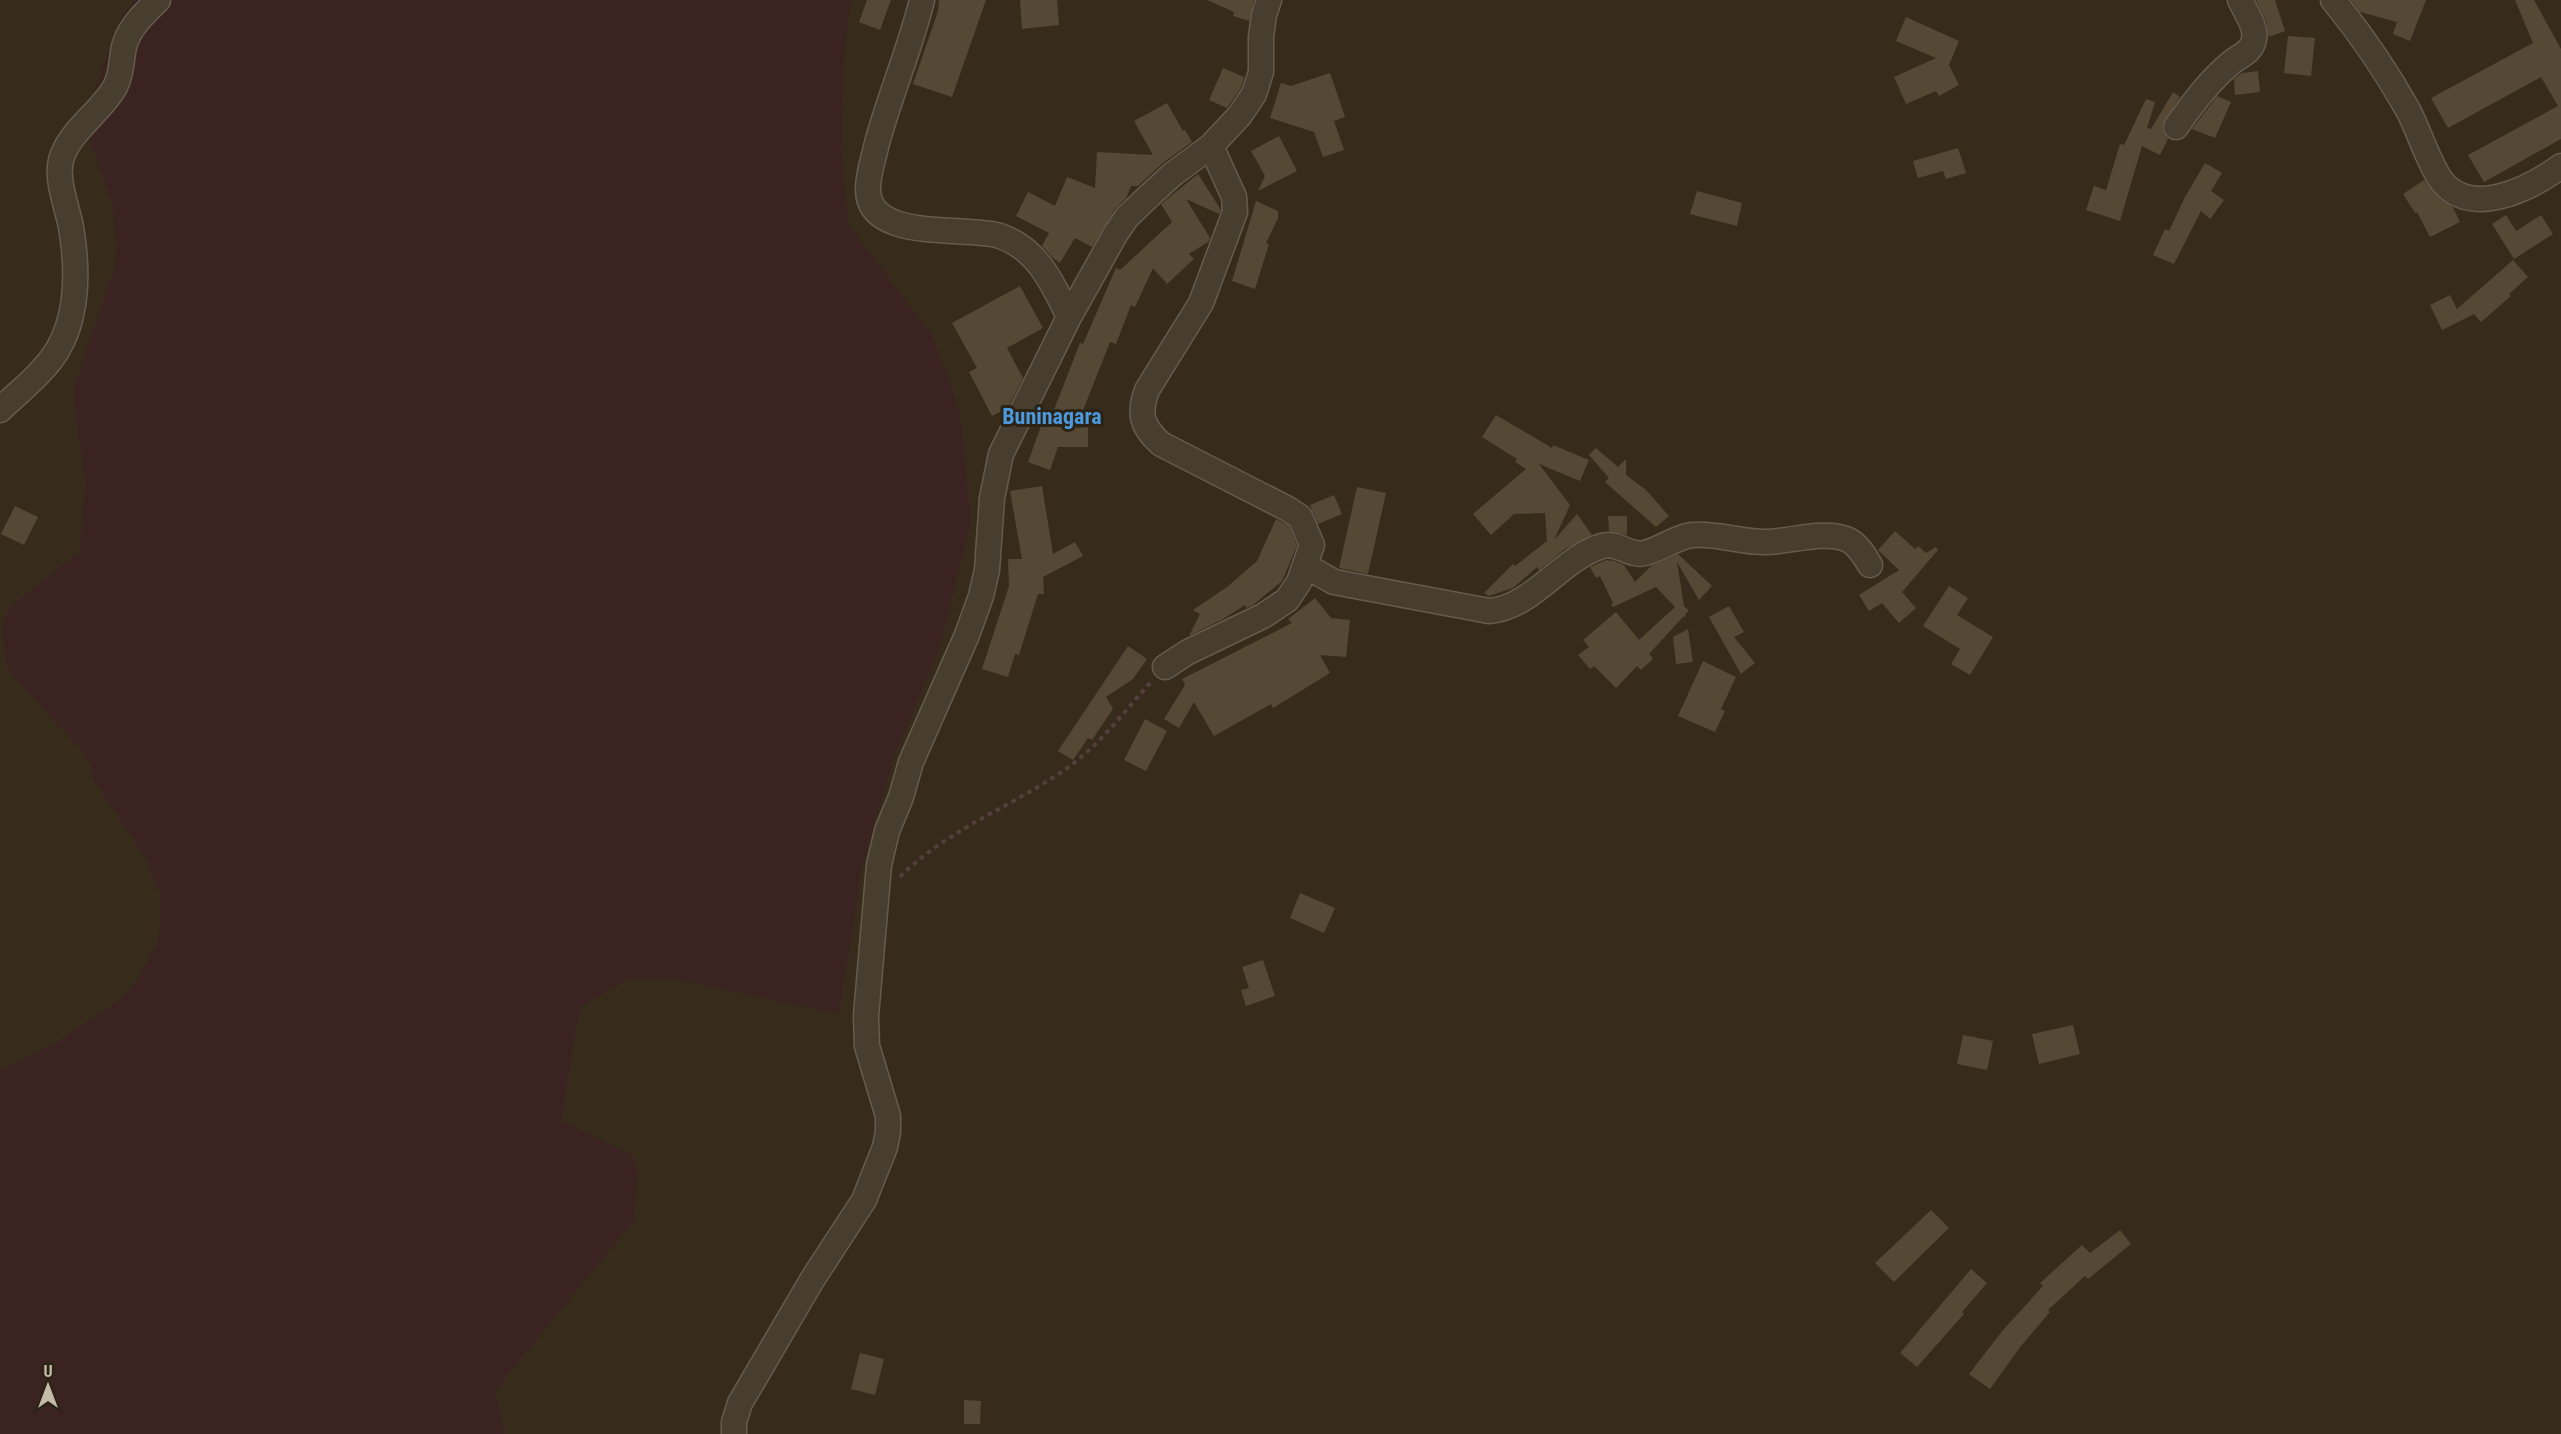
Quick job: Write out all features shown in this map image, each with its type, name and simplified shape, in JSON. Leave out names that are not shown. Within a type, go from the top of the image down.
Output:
[{"type":"street","points":[[0,410],[45,368],[62,344],[68,330],[73,311],[73,267],[71,230],[60,179],[62,160],[70,141],[115,87],[123,66],[124,47],[132,27],[158,0]]},
{"type":"street","points":[[922,0],[875,151],[868,187],[870,202],[877,212],[892,223],[1000,236],[1023,249],[1049,275],[1069,317]]},
{"type":"street","points":[[734,1434],[734,1422],[740,1403],[812,1280],[864,1200],[885,1147],[888,1116],[867,1046],[868,987],[879,866],[887,831],[901,797],[911,762],[967,635],[981,596],[987,570],[991,510],[1000,454],[1098,262],[1127,217],[1173,174],[1211,146],[1240,115],[1254,94],[1261,72],[1261,37],[1269,0]]},
{"type":"street","points":[[2176,127],[2199,93],[2233,61],[2251,49],[2255,38],[2254,30],[2240,0]]},
{"type":"street","points":[[2333,0],[2388,75],[2414,121],[2438,176],[2446,186],[2462,196],[2479,199],[2501,197],[2518,191],[2561,166]]},
{"type":"street","points":[[1165,667],[1188,652],[1263,616],[1287,600],[1299,582],[1312,545],[1300,518],[1288,508],[1161,444],[1149,434],[1142,419],[1142,403],[1146,390],[1201,303],[1235,212],[1234,197],[1211,146]]},
{"type":"street","points":[[1306,566],[1334,582],[1489,611],[1503,609],[1545,584],[1571,563],[1604,545],[1619,546],[1631,553],[1645,553],[1690,535],[1720,536],[1763,542],[1835,536],[1849,540],[1861,551],[1870,565]]},
{"type":"path","points":[[875,903],[908,869],[963,828],[1021,797],[1070,765],[1105,736],[1165,667]]},
{"type":"shaded area","points":[[135,0],[851,0],[845,47],[841,149],[849,226],[933,337],[960,413],[971,522],[940,647],[894,756],[862,867],[839,1014],[671,978],[630,978],[580,1007],[561,1121],[630,1154],[639,1169],[634,1220],[495,1390],[504,1434],[0,1434],[0,1070],[53,1045],[122,998],[137,981],[159,940],[160,894],[146,858],[95,782],[91,765],[80,748],[18,681],[7,665],[2,636],[3,619],[16,603],[79,552],[85,485],[73,390],[115,265],[116,245],[112,204],[83,122],[122,16]]},
{"type":"building","points":[[867,0],[891,0],[880,30],[859,22]]},
{"type":"building","points":[[939,0],[986,0],[952,97],[913,84],[938,11]]},
{"type":"building","points":[[1020,0],[1057,0],[1059,25],[1022,29]]},
{"type":"building","points":[[1207,0],[1254,0],[1249,21],[1233,16],[1234,12]]},
{"type":"building","points":[[2256,0],[2275,0],[2285,31],[2269,37],[2266,20]]},
{"type":"building","points":[[2351,0],[2426,0],[2410,41],[2393,34],[2397,22],[2360,12]]},
{"type":"building","points":[[2515,0],[2534,0],[2561,49],[2561,139],[2484,182],[2468,155],[2558,106],[2541,77],[2448,128],[2431,98],[2533,43]]},
{"type":"building","points":[[1906,17],[1959,41],[1949,65],[1959,85],[1939,96],[1936,91],[1906,104],[1894,77],[1936,58],[1896,41]]},
{"type":"building","points":[[2288,36],[2315,38],[2311,76],[2284,73]]},
{"type":"building","points":[[1223,68],[1244,77],[1241,88],[1227,108],[1209,100]]},
{"type":"building","points":[[2258,71],[2260,92],[2235,95],[2234,79],[2242,73]]},
{"type":"building","points":[[1330,73],[1345,117],[1334,121],[1344,150],[1323,157],[1314,132],[1270,118],[1281,83],[1291,86]]},
{"type":"building","points":[[2173,92],[2180,97],[2162,125],[2163,132],[2168,139],[2160,155],[2142,146],[2120,221],[2086,210],[2094,186],[2106,190],[2120,144],[2124,145],[2146,99],[2155,102],[2147,128],[2151,129]]},
{"type":"building","points":[[2217,96],[2231,102],[2215,138],[2192,129]]},
{"type":"building","points":[[1167,103],[1192,142],[1163,163],[1138,186],[1131,186],[1126,198],[1115,209],[1092,247],[1075,238],[1060,263],[1042,246],[1049,233],[1016,216],[1028,192],[1055,206],[1067,177],[1095,188],[1097,152],[1153,155],[1134,121]]},
{"type":"building","points":[[1279,136],[1297,171],[1258,191],[1265,176],[1251,151]]},
{"type":"building","points":[[1958,148],[1966,173],[1946,179],[1943,171],[1918,178],[1913,161]]},
{"type":"building","points":[[2205,163],[2222,173],[2211,191],[2224,200],[2210,219],[2201,211],[2174,264],[2153,255],[2165,229],[2169,231]]},
{"type":"building","points":[[1198,174],[1221,210],[1219,214],[1186,199],[1210,238],[1208,242],[1189,254],[1194,259],[1167,284],[1153,268],[1135,307],[1131,305],[1116,344],[1110,342],[1076,428],[1088,427],[1088,447],[1058,447],[1050,470],[1028,462],[1044,418],[1050,420],[1080,343],[1083,344],[1116,268],[1120,270],[1172,222],[1161,204]]},
{"type":"building","points":[[2424,180],[2441,200],[2452,206],[2460,222],[2430,237],[2417,212],[2415,213],[2403,194]]},
{"type":"building","points":[[1697,191],[1742,203],[1737,226],[1690,214]]},
{"type":"building","points":[[1256,201],[1278,211],[1278,218],[1266,243],[1269,244],[1255,289],[1232,281]]},
{"type":"building","points":[[2506,215],[2516,231],[2541,215],[2553,234],[2514,259],[2492,224]]},
{"type":"building","points":[[2513,260],[2528,277],[2509,294],[2511,296],[2481,322],[2474,314],[2442,330],[2430,305],[2450,295],[2457,309]]},
{"type":"building","points":[[1020,286],[1043,328],[1007,348],[1023,378],[1008,408],[992,416],[969,372],[977,368],[952,323]]},
{"type":"building","points":[[1496,415],[1552,448],[1553,445],[1589,460],[1580,481],[1539,464],[1570,505],[1554,540],[1577,514],[1592,535],[1565,549],[1539,570],[1537,567],[1513,588],[1489,596],[1484,593],[1513,564],[1515,566],[1547,541],[1545,513],[1514,514],[1491,535],[1473,514],[1526,469],[1515,462],[1517,459],[1482,437]]},
{"type":"building","points":[[1596,448],[1618,467],[1626,459],[1626,475],[1646,490],[1669,516],[1656,527],[1605,482],[1609,478],[1589,455]]},
{"type":"building","points":[[1042,486],[1053,554],[1075,542],[1083,556],[1043,577],[1044,594],[1038,594],[1019,655],[1015,654],[1008,677],[982,669],[1009,586],[1008,559],[1022,559],[1010,491]]},
{"type":"building","points":[[1357,487],[1386,493],[1368,574],[1339,568]]},
{"type":"building","points":[[1334,495],[1342,514],[1318,524],[1310,505]]},
{"type":"building","points":[[15,506],[38,517],[24,545],[1,534]]},
{"type":"building","points":[[1608,516],[1627,516],[1627,535],[1609,531]]},
{"type":"building","points":[[1276,519],[1289,526],[1297,546],[1282,581],[1253,605],[1247,608],[1245,605],[1189,636],[1200,614],[1193,610],[1227,587],[1257,561]]},
{"type":"building","points":[[1895,531],[1915,549],[1918,546],[1926,553],[1936,547],[1938,550],[1902,592],[1916,608],[1899,623],[1882,603],[1869,611],[1859,595],[1899,570],[1878,550]]},
{"type":"building","points":[[1678,554],[1712,586],[1699,600],[1677,562],[1684,606],[1689,611],[1685,614],[1686,618],[1684,616],[1649,654],[1653,659],[1641,670],[1637,666],[1616,688],[1594,666],[1590,669],[1578,655],[1589,647],[1583,640],[1616,612],[1639,640],[1675,607],[1656,587],[1613,607],[1600,576],[1596,578],[1590,567],[1606,560],[1614,561],[1624,565],[1635,582],[1651,566]]},
{"type":"building","points":[[1949,586],[1968,598],[1957,615],[1993,637],[1970,675],[1951,664],[1960,649],[1923,626]]},
{"type":"building","points":[[1315,598],[1331,618],[1350,620],[1346,657],[1320,655],[1330,673],[1273,708],[1271,704],[1214,736],[1194,702],[1179,728],[1164,719],[1185,685],[1182,679],[1292,623],[1288,619]]},
{"type":"building","points":[[1729,606],[1744,632],[1734,637],[1755,663],[1741,674],[1709,617]]},
{"type":"building","points":[[1688,629],[1693,662],[1676,664],[1673,637]]},
{"type":"building","points":[[1128,646],[1147,659],[1133,679],[1106,697],[1113,709],[1092,740],[1088,738],[1073,760],[1058,751]]},
{"type":"building","points":[[1703,661],[1736,677],[1721,709],[1725,711],[1715,732],[1678,716]]},
{"type":"building","points":[[1145,719],[1167,731],[1146,771],[1124,760]]},
{"type":"building","points":[[1300,893],[1335,908],[1324,933],[1290,918]]},
{"type":"building","points":[[1263,960],[1275,996],[1246,1006],[1241,990],[1249,988],[1242,967]]},
{"type":"building","points":[[2073,1025],[2080,1054],[2039,1064],[2032,1034]]},
{"type":"building","points":[[1963,1035],[1993,1041],[1987,1070],[1957,1064]]},
{"type":"building","points":[[1931,1210],[1949,1228],[1894,1282],[1875,1263]]},
{"type":"building","points":[[2120,1230],[2131,1244],[2088,1279],[2085,1276],[2048,1310],[2050,1312],[2021,1346],[1990,1389],[1969,1374],[2003,1330],[2043,1286],[2040,1283],[2082,1245],[2090,1253]]},
{"type":"building","points":[[1971,1269],[1987,1283],[1962,1312],[1964,1314],[1917,1367],[1900,1353]]},
{"type":"building","points":[[860,1353],[884,1359],[875,1395],[851,1389]]},
{"type":"building","points":[[964,1400],[981,1401],[980,1424],[964,1424]]},
{"type":"district","name":"Buninagara","points":[[1052,416]]}]
